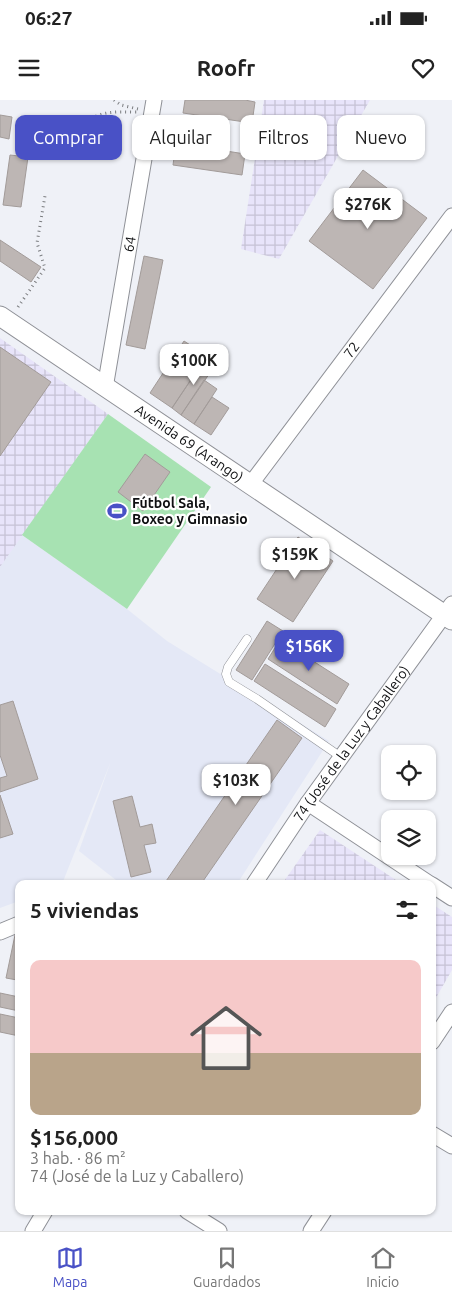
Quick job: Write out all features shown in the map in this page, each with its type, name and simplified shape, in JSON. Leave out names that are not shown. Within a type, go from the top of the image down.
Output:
[{"type":"street","name":"64","points":[[105,388],[153,106]]},
{"type":"street","name":"72","points":[[250,485],[450,222]]},
{"type":"street","name":"Avenida 69 (Arango)","points":[[4,319],[250,485],[449,613]]},
{"type":"street","name":"74 (José de la Luz y Caballero)","points":[[257,880],[308,803],[449,613]]},
{"type":"street","points":[[308,803],[424,880]]},
{"type":"street","points":[[436,888],[452,898]]},
{"type":"street","points":[[0,932],[15,926]]},
{"type":"street","points":[[436,1036],[452,1012]]},
{"type":"street","points":[[436,1136],[452,1146]]},
{"type":"street","points":[[33,1231],[43,1215]]},
{"type":"street","points":[[193,1215],[219,1231]]},
{"type":"street","points":[[311,1231],[321,1215]]},
{"type":"lane","points":[[247,639],[228,667],[226,674],[229,682],[342,757]]},
{"type":"path","points":[[114,100],[121,105],[153,106]]},
{"type":"path","points":[[99,115],[153,106]]},
{"type":"path","points":[[4,319],[45,268],[37,243],[44,196]]},
{"type":"shaded area","points":[[264,100],[370,100],[361,115],[337,115],[337,158],[279,259],[241,249],[255,160],[327,160],[327,115],[262,115]]},
{"type":"shaded area","points":[[0,338],[108,414],[0,567]]},
{"type":"shaded area","points":[[22,535],[127,609],[167,641],[329,741],[240,880],[116,880],[79,851],[111,761],[64,880],[15,880],[15,902],[0,908],[0,566]]},
{"type":"shaded area","points":[[320,830],[396,880],[285,880]]},
{"type":"shaded area","points":[[436,907],[452,917],[452,970],[436,998]]},
{"type":"green space","name":"Fútbol Sala, Boxeo y Gimnasio","points":[[108,414],[211,487],[127,609],[22,535]]},
{"type":"building","points":[[185,100],[245,100],[255,102],[253,115],[240,115],[240,121],[230,120],[230,115],[183,113]]},
{"type":"building","points":[[0,115],[12,117],[9,139],[0,137]]},
{"type":"building","points":[[230,152],[240,153],[240,160],[244,160],[242,175],[173,165],[174,160],[230,160]]},
{"type":"building","points":[[10,155],[15,156],[15,160],[28,160],[21,207],[3,205]]},
{"type":"building","points":[[363,170],[427,218],[373,289],[309,241]]},
{"type":"building","points":[[0,240],[41,267],[31,282],[0,261]]},
{"type":"building","points":[[144,256],[163,260],[145,349],[126,345]]},
{"type":"building","points":[[184,341],[207,356],[172,408],[150,393]]},
{"type":"building","points":[[0,347],[51,382],[0,456]]},
{"type":"building","points":[[206,357],[216,364],[181,415],[172,408]]},
{"type":"building","points":[[204,380],[217,389],[194,424],[181,415]]},
{"type":"building","points":[[212,397],[229,408],[211,435],[194,424]]},
{"type":"building","points":[[145,454],[170,472],[143,511],[118,492]]},
{"type":"building","points":[[298,537],[333,561],[293,622],[257,599]]},
{"type":"building","points":[[267,621],[283,631],[252,680],[236,670]]},
{"type":"building","points":[[280,640],[349,684],[337,704],[268,659]]},
{"type":"building","points":[[265,664],[336,709],[325,727],[254,681]]},
{"type":"building","points":[[13,701],[38,779],[0,792],[0,778],[7,776],[0,755],[0,705]]},
{"type":"building","points":[[277,720],[302,738],[204,880],[167,880]]},
{"type":"building","points":[[0,795],[13,834],[0,838]]},
{"type":"building","points":[[132,796],[140,827],[152,824],[156,843],[144,845],[151,872],[131,877],[113,801]]},
{"type":"building","points":[[15,935],[15,980],[6,978]]},
{"type":"building","points":[[0,993],[15,996],[15,1010],[0,1007]]},
{"type":"building","points":[[0,1014],[15,1017],[15,1035],[0,1032]]},
{"type":"place","name":"Fútbol Sala, Boxeo y Gimnasio","points":[[117,511]]}]
